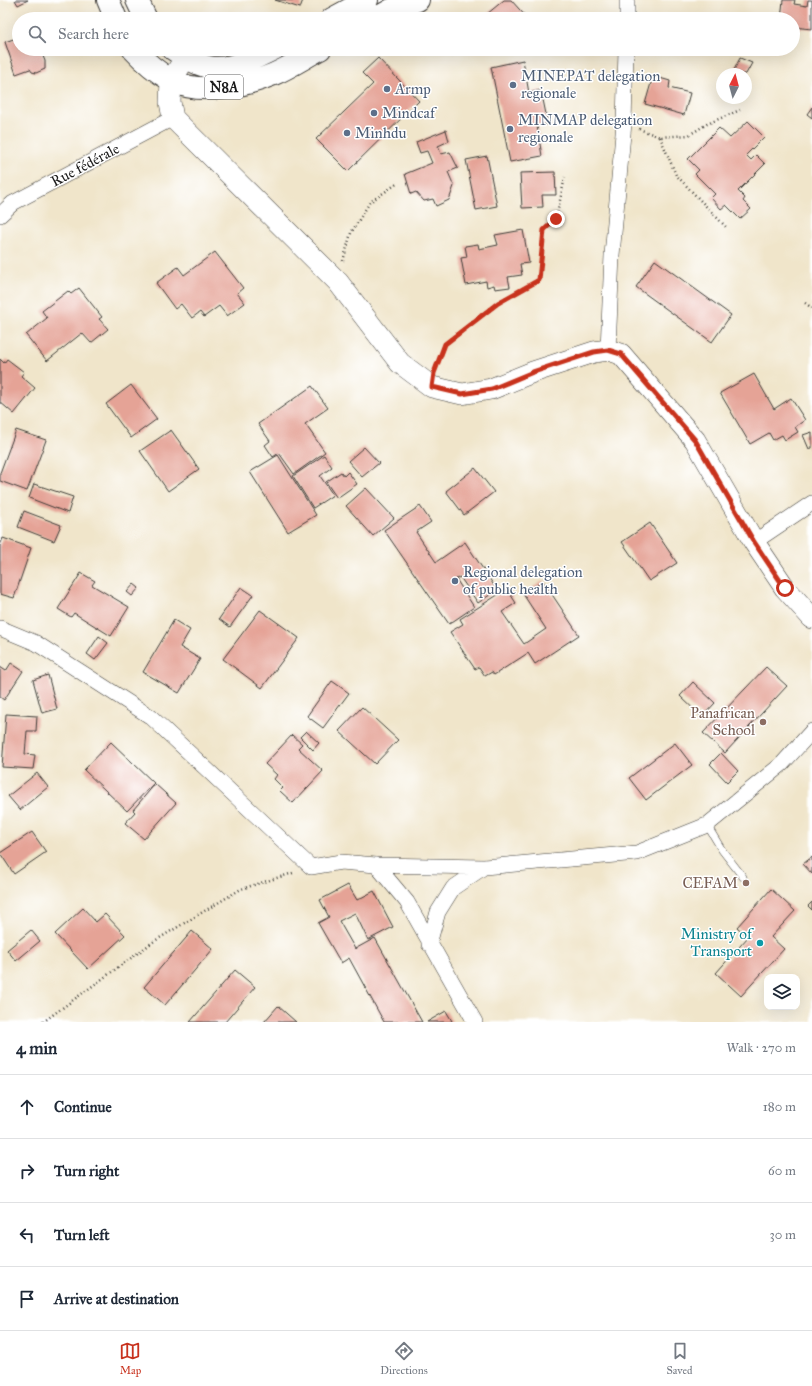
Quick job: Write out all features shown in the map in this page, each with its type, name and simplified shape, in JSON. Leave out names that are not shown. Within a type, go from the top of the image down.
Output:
[{"type":"highway","points":[[108,0],[113,12]]},
{"type":"highway","points":[[137,0],[143,12]]},
{"type":"highway","points":[[345,12],[366,0]]},
{"type":"highway","points":[[387,12],[418,0]]},
{"type":"highway","name":"N8A","points":[[140,56],[171,81],[198,89],[234,87],[274,74],[307,56]]},
{"type":"highway","name":"N8A","points":[[185,56],[209,67],[229,66],[253,60],[261,56]]},
{"type":"street","points":[[627,0],[627,12]]},
{"type":"street","points":[[178,56],[171,81],[170,102],[172,118],[338,282],[400,363],[432,387],[462,394],[492,389],[533,372],[594,352],[608,350],[621,354],[695,440],[754,542],[785,588],[812,618]]},
{"type":"street","points":[[608,350],[612,256],[624,123],[626,56]]},
{"type":"street","name":"Rue fédérale","points":[[0,215],[14,203],[172,118]]},
{"type":"street","points":[[754,542],[812,503]]},
{"type":"street","points":[[0,628],[36,643],[151,716],[311,867],[341,862],[376,865],[484,867],[637,853],[707,825],[782,764],[812,731]]},
{"type":"street","points":[[376,865],[406,902],[475,1022]]},
{"type":"street","points":[[429,944],[438,912],[453,888],[484,867]]},
{"type":"lane","points":[[707,825],[722,850],[743,876]]},
{"type":"path","points":[[624,123],[660,137],[688,135],[707,124],[740,110]]},
{"type":"path","points":[[660,137],[676,175],[726,227]]},
{"type":"path","points":[[432,387],[434,373],[445,344],[498,303],[539,280],[544,230],[556,219],[565,178]]},
{"type":"path","points":[[338,282],[351,233],[358,220],[370,202],[398,183]]},
{"type":"path","points":[[805,303],[812,308]]},
{"type":"path","points":[[43,1022],[153,942],[240,889],[311,867]]},
{"type":"building","points":[[15,0],[28,0],[18,5]]},
{"type":"building","points":[[275,0],[303,0],[300,8]]},
{"type":"building","points":[[504,0],[511,0],[522,12],[489,12]]},
{"type":"building","points":[[783,0],[795,0],[794,4],[807,6],[808,0],[812,0],[812,29],[800,28],[800,12],[782,12]]},
{"type":"building","points":[[12,40],[12,56],[43,56],[45,61],[45,69],[36,73],[32,72],[30,69],[16,74],[5,42]]},
{"type":"building","points":[[378,58],[419,101],[348,171],[316,139],[373,84],[362,73]]},
{"type":"building","points":[[740,58],[752,63],[749,68],[735,68]]},
{"type":"building","points":[[523,60],[529,93],[541,90],[548,124],[537,126],[542,156],[510,162],[491,67]]},
{"type":"building","points":[[653,76],[670,81],[669,88],[690,93],[684,115],[645,104]]},
{"type":"building","points":[[812,107],[812,118],[807,114]]},
{"type":"building","points":[[748,121],[764,137],[746,155],[751,160],[756,155],[765,164],[738,191],[745,198],[743,201],[751,209],[740,219],[726,205],[721,209],[711,198],[715,194],[695,174],[699,170],[688,159],[719,128],[730,138]]},
{"type":"building","points":[[446,130],[449,141],[438,146],[441,154],[450,152],[458,168],[448,172],[454,186],[449,200],[436,206],[433,199],[424,201],[416,192],[411,194],[405,174],[432,163],[427,151],[420,153],[416,142]]},
{"type":"building","points":[[487,156],[497,206],[476,210],[466,160]]},
{"type":"building","points":[[555,172],[556,195],[542,195],[543,207],[522,208],[520,173]]},
{"type":"building","points":[[523,230],[529,263],[520,264],[522,275],[508,277],[510,287],[495,289],[494,285],[487,287],[486,281],[466,285],[461,258],[467,257],[465,246],[478,244],[479,249],[498,245],[495,235]]},
{"type":"building","points":[[215,252],[243,288],[237,293],[245,303],[227,316],[219,306],[204,317],[200,312],[192,318],[181,304],[175,309],[156,283],[178,267],[184,275]]},
{"type":"building","points":[[655,260],[731,315],[712,342],[636,287]]},
{"type":"building","points":[[79,288],[102,317],[99,319],[108,329],[91,343],[82,333],[47,361],[26,335],[47,318],[42,311],[68,291],[71,294]]},
{"type":"building","points":[[0,359],[4,363],[7,359],[24,372],[21,376],[35,388],[14,414],[0,402]]},
{"type":"building","points":[[754,374],[774,409],[791,398],[805,420],[795,427],[798,432],[785,440],[782,435],[773,440],[769,433],[750,444],[720,393]]},
{"type":"building","points":[[131,385],[157,419],[131,438],[106,404]]},
{"type":"building","points":[[312,386],[328,408],[305,424],[325,452],[294,474],[279,453],[273,457],[265,445],[270,441],[258,424]]},
{"type":"building","points":[[16,430],[46,440],[27,491],[0,481],[0,473]]},
{"type":"building","points":[[171,430],[199,469],[168,491],[140,451]]},
{"type":"building","points":[[812,432],[812,448],[809,449],[803,435]]},
{"type":"building","points":[[364,447],[379,463],[362,477],[348,461]]},
{"type":"building","points":[[278,455],[316,515],[288,532],[250,472]]},
{"type":"building","points":[[324,455],[332,467],[320,476],[333,495],[313,508],[293,476]]},
{"type":"building","points":[[475,468],[494,492],[464,515],[446,491]]},
{"type":"building","points":[[341,472],[344,476],[348,472],[357,484],[337,498],[326,482]]},
{"type":"building","points":[[34,484],[73,497],[68,513],[29,498]]},
{"type":"building","points":[[366,488],[394,518],[373,536],[346,506]]},
{"type":"building","points":[[420,506],[431,522],[416,532],[436,562],[465,542],[497,590],[478,603],[460,577],[456,579],[474,607],[449,624],[384,530]]},
{"type":"building","points":[[24,511],[61,525],[54,541],[18,527]]},
{"type":"building","points":[[650,523],[677,563],[649,581],[622,542]]},
{"type":"building","points":[[3,538],[31,548],[14,598],[0,594],[0,546]]},
{"type":"building","points":[[81,573],[95,581],[92,585],[129,607],[111,636],[74,613],[71,617],[58,609]]},
{"type":"building","points":[[543,581],[579,635],[535,664],[528,653],[494,675],[492,672],[485,676],[479,667],[475,669],[450,632],[463,624],[460,619],[507,589],[516,603],[502,612],[524,644],[546,629],[523,594]]},
{"type":"building","points":[[134,584],[139,588],[132,596],[127,592]]},
{"type":"building","points":[[241,587],[253,595],[230,627],[219,619]]},
{"type":"building","points":[[260,610],[299,638],[262,688],[223,659]]},
{"type":"building","points":[[174,620],[190,630],[180,647],[200,659],[179,693],[143,672]]},
{"type":"building","points":[[99,636],[108,643],[95,660],[87,654]]},
{"type":"building","points":[[11,663],[23,671],[4,700],[0,697],[0,667],[6,671]]},
{"type":"building","points":[[766,667],[787,686],[725,753],[703,733]]},
{"type":"building","points":[[48,675],[57,709],[42,713],[33,680]]},
{"type":"building","points":[[332,681],[349,693],[323,728],[307,716]]},
{"type":"building","points":[[693,682],[715,703],[702,717],[680,696]]},
{"type":"building","points":[[362,707],[398,740],[375,764],[339,731]]},
{"type":"building","points":[[6,714],[37,716],[36,731],[27,731],[25,754],[35,755],[33,769],[2,767]]},
{"type":"building","points":[[306,731],[319,743],[313,750],[300,737]]},
{"type":"building","points":[[292,735],[302,744],[298,748],[323,771],[293,803],[280,791],[283,788],[274,779],[277,775],[265,764]]},
{"type":"building","points":[[111,742],[154,783],[127,811],[84,770]]},
{"type":"building","points":[[675,743],[692,765],[646,800],[629,778]]},
{"type":"building","points":[[721,753],[738,771],[727,782],[710,764]]},
{"type":"building","points":[[37,773],[48,787],[20,810],[8,796]]},
{"type":"building","points":[[155,784],[176,803],[144,839],[125,823],[135,812],[133,810]]},
{"type":"building","points":[[32,832],[46,852],[14,874],[0,853]]},
{"type":"building","points":[[812,857],[812,874],[803,864]]},
{"type":"building","points":[[348,885],[357,900],[374,891],[393,927],[368,940],[355,913],[339,921],[355,949],[375,938],[422,1022],[384,1022],[349,958],[341,963],[318,923],[329,917],[320,900]]},
{"type":"building","name":"Ministry of Transport","points":[[771,889],[795,911],[771,937],[784,949],[741,996],[716,973],[748,937],[737,927]]},
{"type":"building","points":[[812,902],[812,910],[808,906]]},
{"type":"building","points":[[83,908],[96,922],[105,914],[125,935],[88,969],[55,934]]},
{"type":"building","points":[[31,930],[40,941],[16,961],[7,950]]},
{"type":"building","points":[[192,931],[213,949],[165,1005],[144,987]]},
{"type":"building","points":[[235,970],[255,987],[225,1022],[190,1022]]},
{"type":"building","points":[[278,1006],[296,1022],[264,1022]]},
{"type":"building","points":[[446,1011],[452,1021],[427,1022]]},
{"type":"place","name":"MINEPAT delegation regionale","points":[[513,85]]},
{"type":"place","name":"Armp","points":[[387,89]]},
{"type":"place","name":"Mindcaf","points":[[374,113]]},
{"type":"place","name":"MINMAP delegation regionale","points":[[510,129]]},
{"type":"place","name":"Minhdu","points":[[347,133]]},
{"type":"place","name":"Regional delegation of public health","points":[[455,581]]},
{"type":"place","name":"Panafrican School","points":[[763,722]]},
{"type":"place","name":"CEFAM","points":[[746,883]]},
{"type":"place","name":"Ministry of Transport","points":[[760,943]]},
{"type":"route","points":[[556,219],[544,230],[539,280],[498,303],[445,344],[434,373],[432,387],[462,394],[492,389],[533,372],[594,352],[608,350],[621,354],[695,440],[754,542],[785,588]]}]
